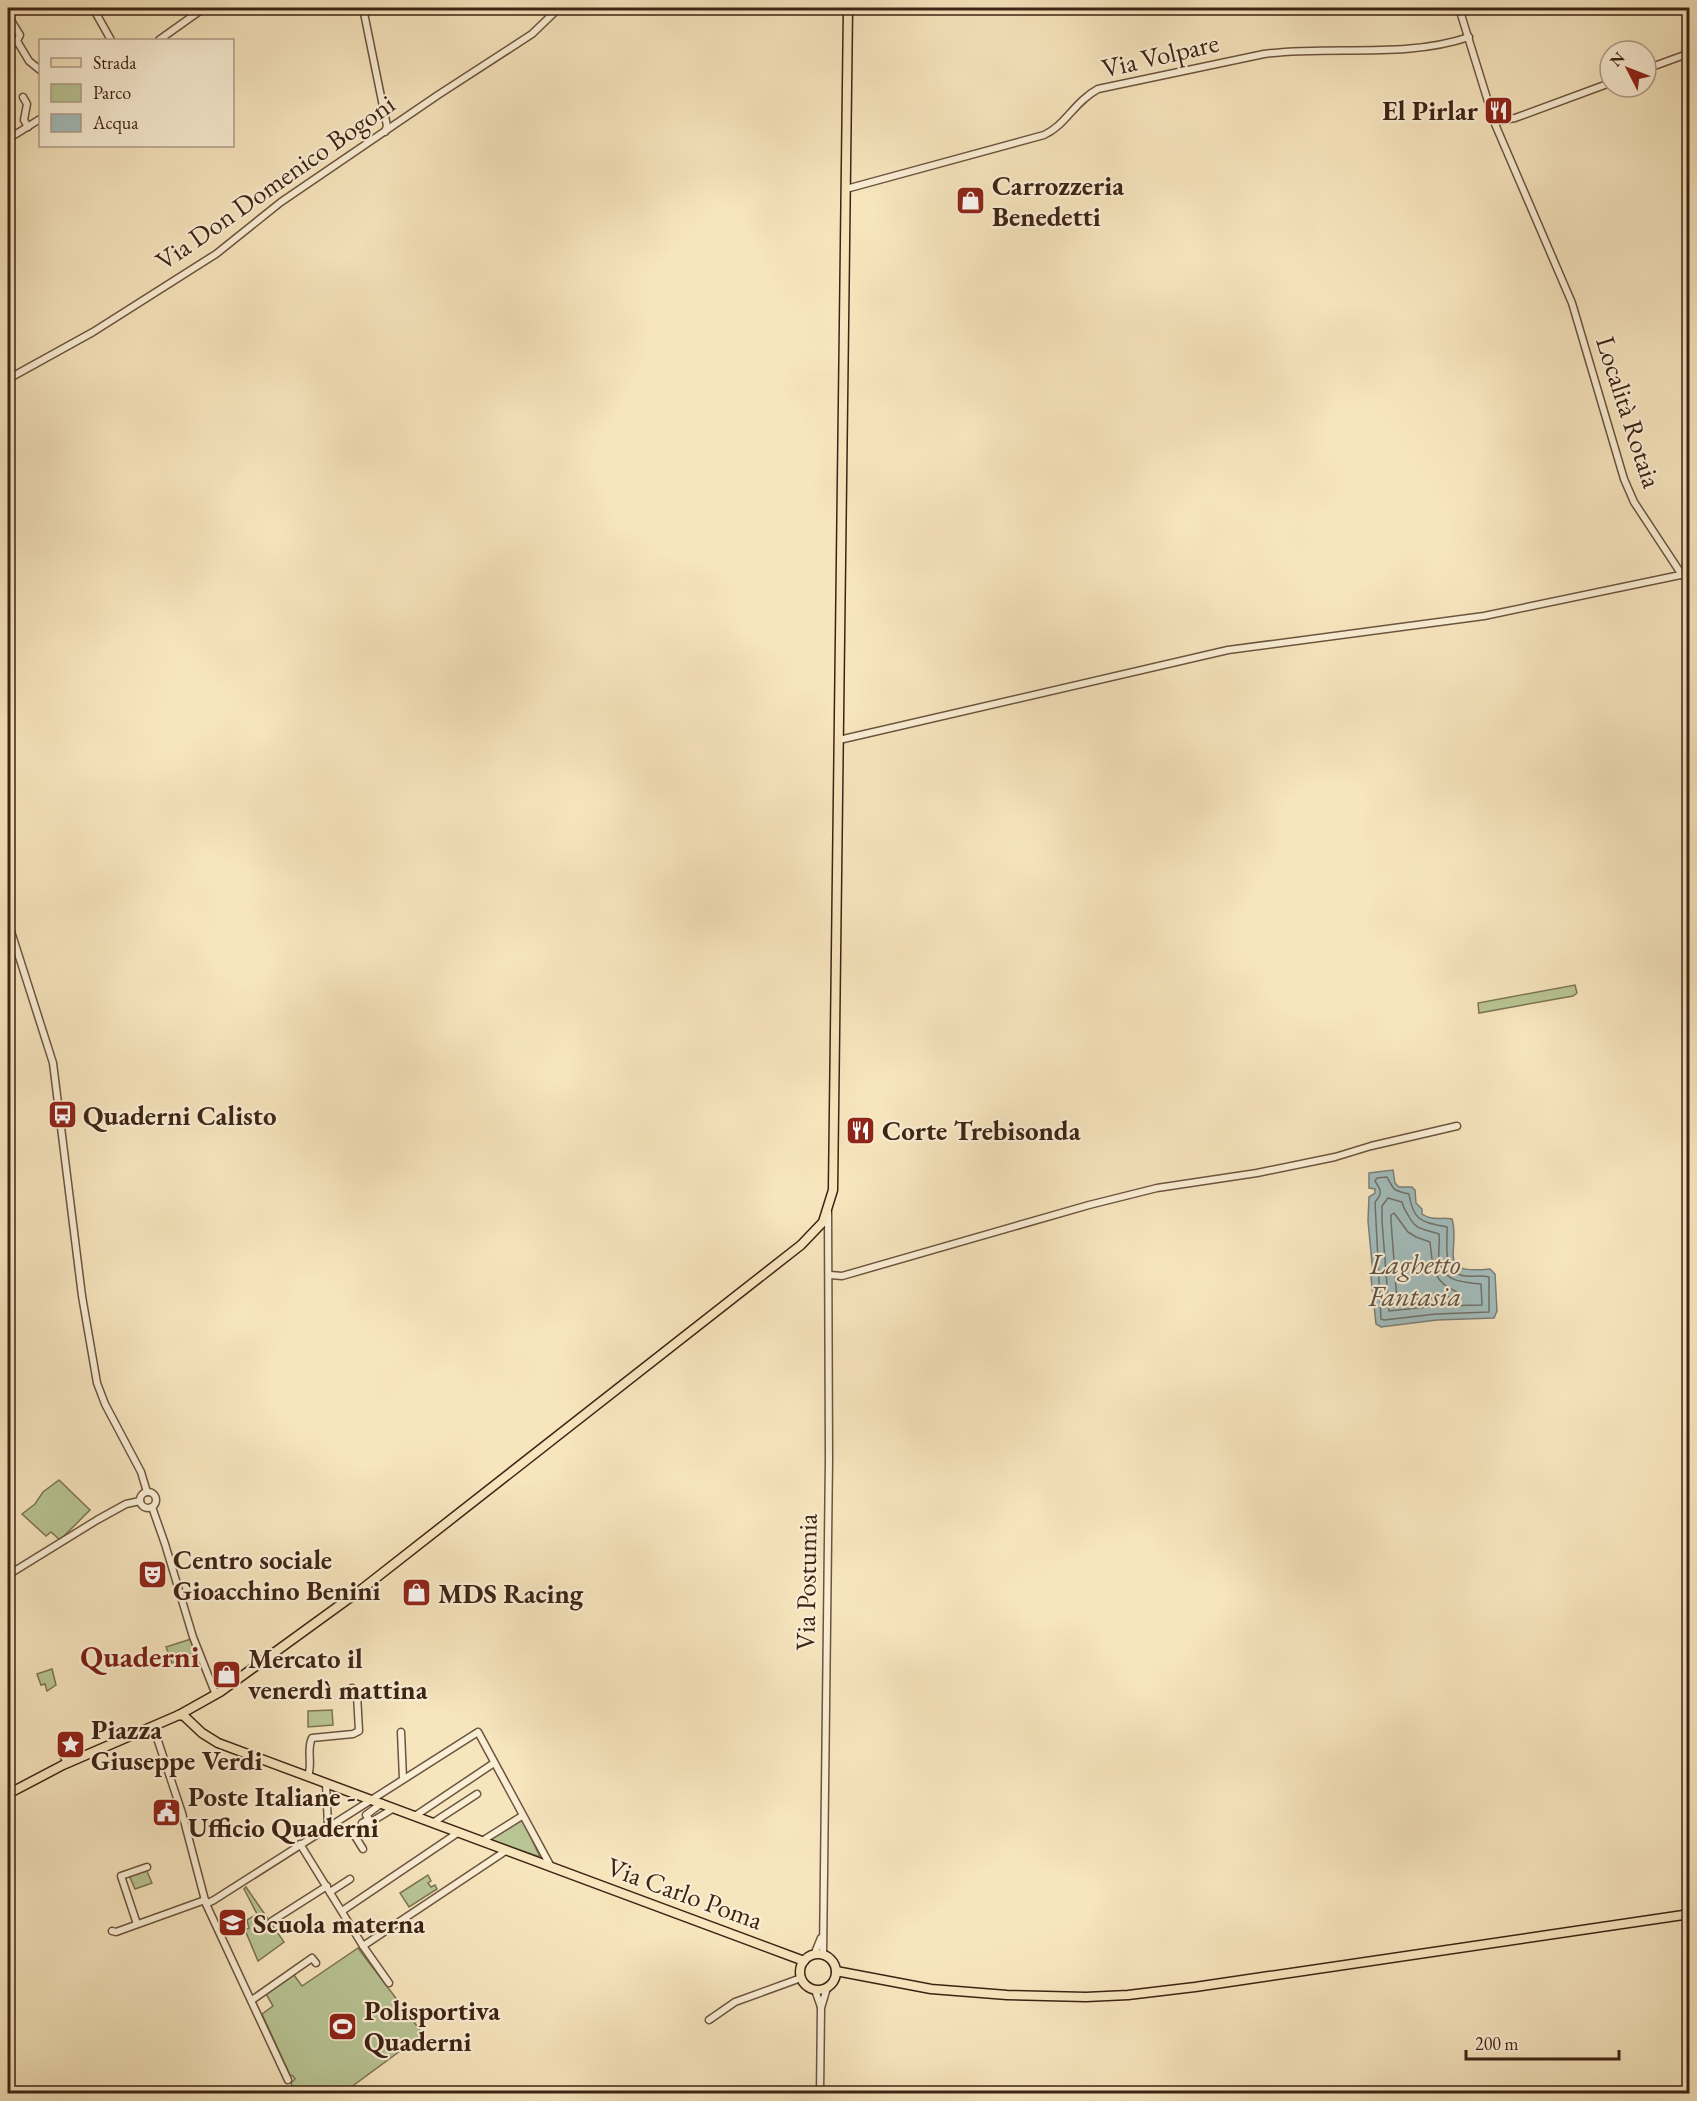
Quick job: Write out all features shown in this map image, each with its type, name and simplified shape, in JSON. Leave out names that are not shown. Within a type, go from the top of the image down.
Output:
[{"type":"main road","points":[[8,1794],[82,1757],[179,1715],[216,1695],[375,1578],[801,1245],[819,1228],[828,1210],[833,1190],[848,8]]},
{"type":"main road","name":"Via Carlo Poma","points":[[179,1715],[184,1716],[202,1733],[218,1743],[804,1961]]},
{"type":"main road","points":[[836,1971],[931,1989],[988,1994],[1048,1997],[1128,1995],[1205,1986],[1689,1914]]},
{"type":"main road","points":[[818,1955],[832,1961],[836,1971],[833,1981],[827,1988],[815,1990],[807,1986],[801,1978],[800,1969],[804,1961],[818,1955]]},
{"type":"street","points":[[93,8],[110,39]]},
{"type":"street","points":[[160,39],[204,8]]},
{"type":"street","points":[[363,8],[387,126],[386,132]]},
{"type":"street","name":"Via Don Domenico Bogoni","points":[[8,379],[93,332],[216,254],[281,202],[532,34],[559,8]]},
{"type":"street","points":[[1459,8],[1493,119],[1498,121],[1515,118],[1598,87]]},
{"type":"street","points":[[8,22],[12,22],[20,35],[16,41],[29,61],[39,69]]},
{"type":"street","name":"Via Volpare","points":[[846,189],[1044,135],[1053,131],[1086,96],[1098,90],[1264,54],[1292,51],[1436,47],[1469,37]]},
{"type":"street","points":[[1658,65],[1689,53]]},
{"type":"street","points":[[23,97],[27,104],[24,120],[28,127]]},
{"type":"street","name":"Località Rotaia","points":[[839,740],[1219,651],[1422,625],[1518,610],[1686,574],[1634,502],[1624,479],[1579,324],[1552,254],[1493,119]]},
{"type":"street","points":[[8,139],[39,120]]},
{"type":"street","points":[[8,922],[53,1063],[82,1296],[97,1383],[105,1404],[141,1472],[147,1492]]},
{"type":"street","points":[[830,1275],[842,1276],[853,1273],[1089,1204],[1157,1188],[1247,1175],[1335,1157],[1457,1126]]},
{"type":"street","name":"Via Postumia","points":[[818,1955],[822,1934],[830,1275],[828,1210]]},
{"type":"street","points":[[147,1492],[153,1493],[156,1498],[156,1503],[152,1507],[144,1507],[140,1501],[142,1494],[147,1492]]},
{"type":"street","points":[[8,1575],[97,1520],[126,1504],[140,1501]]},
{"type":"street","points":[[152,1507],[163,1535],[193,1637],[216,1695]]},
{"type":"street","points":[[308,1776],[311,1764],[309,1744],[312,1738],[353,1734],[359,1731],[357,1695],[352,1688]]},
{"type":"street","points":[[153,1726],[182,1813],[206,1902],[220,1934],[234,1955],[288,2080]]},
{"type":"street","points":[[401,1732],[403,1779]]},
{"type":"street","points":[[112,1931],[116,1932],[214,1900],[478,1732],[550,1865]]},
{"type":"street","points":[[67,1764],[61,1749],[63,1742],[74,1740],[82,1757]]},
{"type":"street","points":[[415,1815],[494,1763]]},
{"type":"street","points":[[326,1783],[328,1827]]},
{"type":"street","points":[[434,1822],[477,1794]]},
{"type":"street","points":[[350,1832],[369,1819],[366,1815],[382,1803]]},
{"type":"street","points":[[363,1849],[353,1833],[394,1808]]},
{"type":"street","points":[[482,1841],[522,1816]]},
{"type":"street","points":[[342,1911],[459,1832]]},
{"type":"street","points":[[300,1844],[363,1946],[389,1983]]},
{"type":"street","points":[[363,1946],[507,1850]]},
{"type":"street","points":[[137,1924],[121,1876],[147,1868]]},
{"type":"street","points":[[272,1921],[350,1879]]},
{"type":"street","points":[[220,1934],[227,1930]]},
{"type":"street","points":[[252,2000],[312,1958],[316,1964]]},
{"type":"street","points":[[709,2020],[735,2002],[801,1978]]},
{"type":"street","points":[[820,2094],[821,2008],[827,1988]]},
{"type":"street","points":[[815,1990],[821,2008]]},
{"type":"green space","points":[[1575,985],[1577,993],[1573,996],[1479,1013],[1478,1003]]},
{"type":"green space","points":[[59,1480],[90,1510],[60,1540],[51,1532],[46,1536],[22,1514],[35,1504],[43,1492]]},
{"type":"green space","points":[[191,1639],[196,1654],[172,1663],[166,1647]]},
{"type":"green space","points":[[52,1669],[56,1685],[47,1691],[45,1684],[41,1685],[37,1674]]},
{"type":"green space","points":[[332,1710],[333,1725],[308,1727],[308,1711]]},
{"type":"green space","points":[[522,1819],[540,1857],[489,1839]]},
{"type":"green space","points":[[146,1869],[152,1883],[135,1889],[129,1875]]},
{"type":"green space","points":[[428,1875],[431,1881],[428,1883],[431,1887],[435,1885],[437,1889],[409,1907],[400,1893]]},
{"type":"green space","points":[[246,1887],[284,1942],[258,1961],[245,1930],[249,1928],[247,1920],[257,1914],[244,1889]]},
{"type":"green space","name":"Polisportiva Quaderni","points":[[358,1948],[423,2034],[343,2093],[295,2093],[291,2083],[295,2079],[290,2075],[262,2014],[273,2006],[266,1994],[294,1975],[302,1986]]},
{"type":"water","name":"Laghetto Fantasia","points":[[1393,1170],[1395,1183],[1399,1187],[1412,1187],[1415,1190],[1416,1203],[1422,1209],[1422,1214],[1433,1218],[1452,1219],[1453,1258],[1456,1264],[1473,1270],[1490,1269],[1495,1274],[1497,1311],[1494,1318],[1437,1320],[1381,1327],[1376,1324],[1368,1221],[1369,1197],[1375,1193],[1375,1189],[1369,1188],[1369,1173]]},
{"type":"place","name":"El Pirlar","points":[[1499,110]]},
{"type":"place","name":"Carrozzeria Benedetti","points":[[971,201]]},
{"type":"place","name":"Quaderni Calisto","points":[[62,1115]]},
{"type":"place","name":"Corte Trebisonda","points":[[861,1130]]},
{"type":"place","name":"Centro sociale Gioacchino Benini","points":[[152,1575]]},
{"type":"place","name":"MDS Racing","points":[[417,1593]]},
{"type":"place","name":"Mercato il venerdì mattina","points":[[227,1674]]},
{"type":"place","name":"Piazza Giuseppe Verdi","points":[[70,1745]]},
{"type":"place","name":"Poste Italiane - Ufficio Quaderni","points":[[167,1812]]},
{"type":"place","name":"Scuola materna","points":[[232,1923]]},
{"type":"place","name":"Polisportiva Quaderni","points":[[343,2026]]},
{"type":"district","name":"Quaderni","points":[[140,1656]]}]
